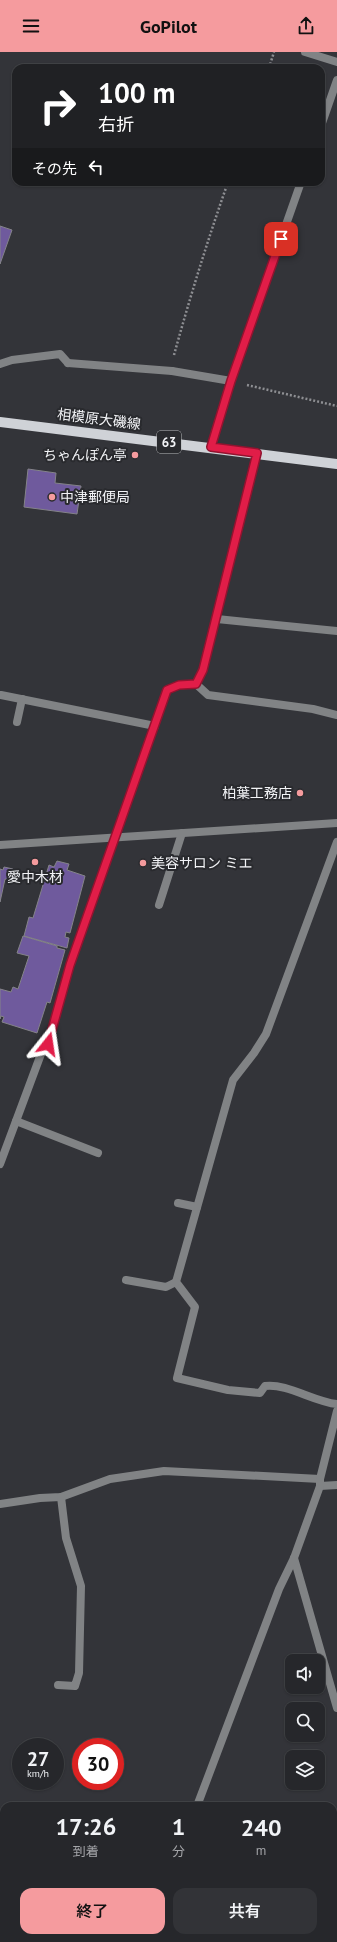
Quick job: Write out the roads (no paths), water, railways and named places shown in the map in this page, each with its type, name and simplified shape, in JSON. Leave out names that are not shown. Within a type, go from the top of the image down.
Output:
[{"type":"main road","name":"相模原大磯線","points":[[0,422],[211,447],[337,464]]},
{"type":"street","points":[[305,52],[337,62]]},
{"type":"street","points":[[325,114],[337,80]]},
{"type":"street","points":[[211,447],[231,381],[300,186]]},
{"type":"street","points":[[0,364],[12,360],[60,354],[68,363],[172,371],[231,381]]},
{"type":"street","points":[[196,684],[203,670],[217,619],[257,453]]},
{"type":"street","points":[[217,619],[337,631]]},
{"type":"street","points":[[0,1164],[41,1054],[48,1044],[70,965],[167,690],[179,685],[196,684],[208,695],[313,709],[337,715]]},
{"type":"street","points":[[1,695],[155,726]]},
{"type":"street","points":[[17,722],[22,699]]},
{"type":"street","points":[[0,845],[337,823]]},
{"type":"street","points":[[159,905],[182,833]]},
{"type":"street","points":[[126,1280],[166,1287],[176,1282],[233,1080],[266,1034],[337,842]]},
{"type":"street","points":[[16,1121],[98,1153]]},
{"type":"street","points":[[178,1203],[197,1207]]},
{"type":"street","points":[[176,1282],[194,1307],[176,1378],[228,1390],[260,1393],[265,1386],[274,1385],[323,1403],[337,1404]]},
{"type":"street","points":[[199,1802],[279,1589],[294,1558],[320,1483],[337,1411]]},
{"type":"street","points":[[0,1504],[40,1498],[61,1497],[110,1479],[164,1471],[337,1485]]},
{"type":"street","points":[[58,1685],[75,1686],[79,1673],[81,1594],[81,1586],[66,1538],[61,1497]]},
{"type":"street","points":[[294,1558],[337,1708]]},
{"type":"place","name":"ちゃんぽん亭","points":[[135,455]]},
{"type":"place","name":"中津郵便局","points":[[52,497]]},
{"type":"place","name":"柏葉工務店","points":[[300,793]]},
{"type":"place","name":"愛中木材","points":[[35,862]]},
{"type":"place","name":"美容サロン ミエ","points":[[143,863]]}]
